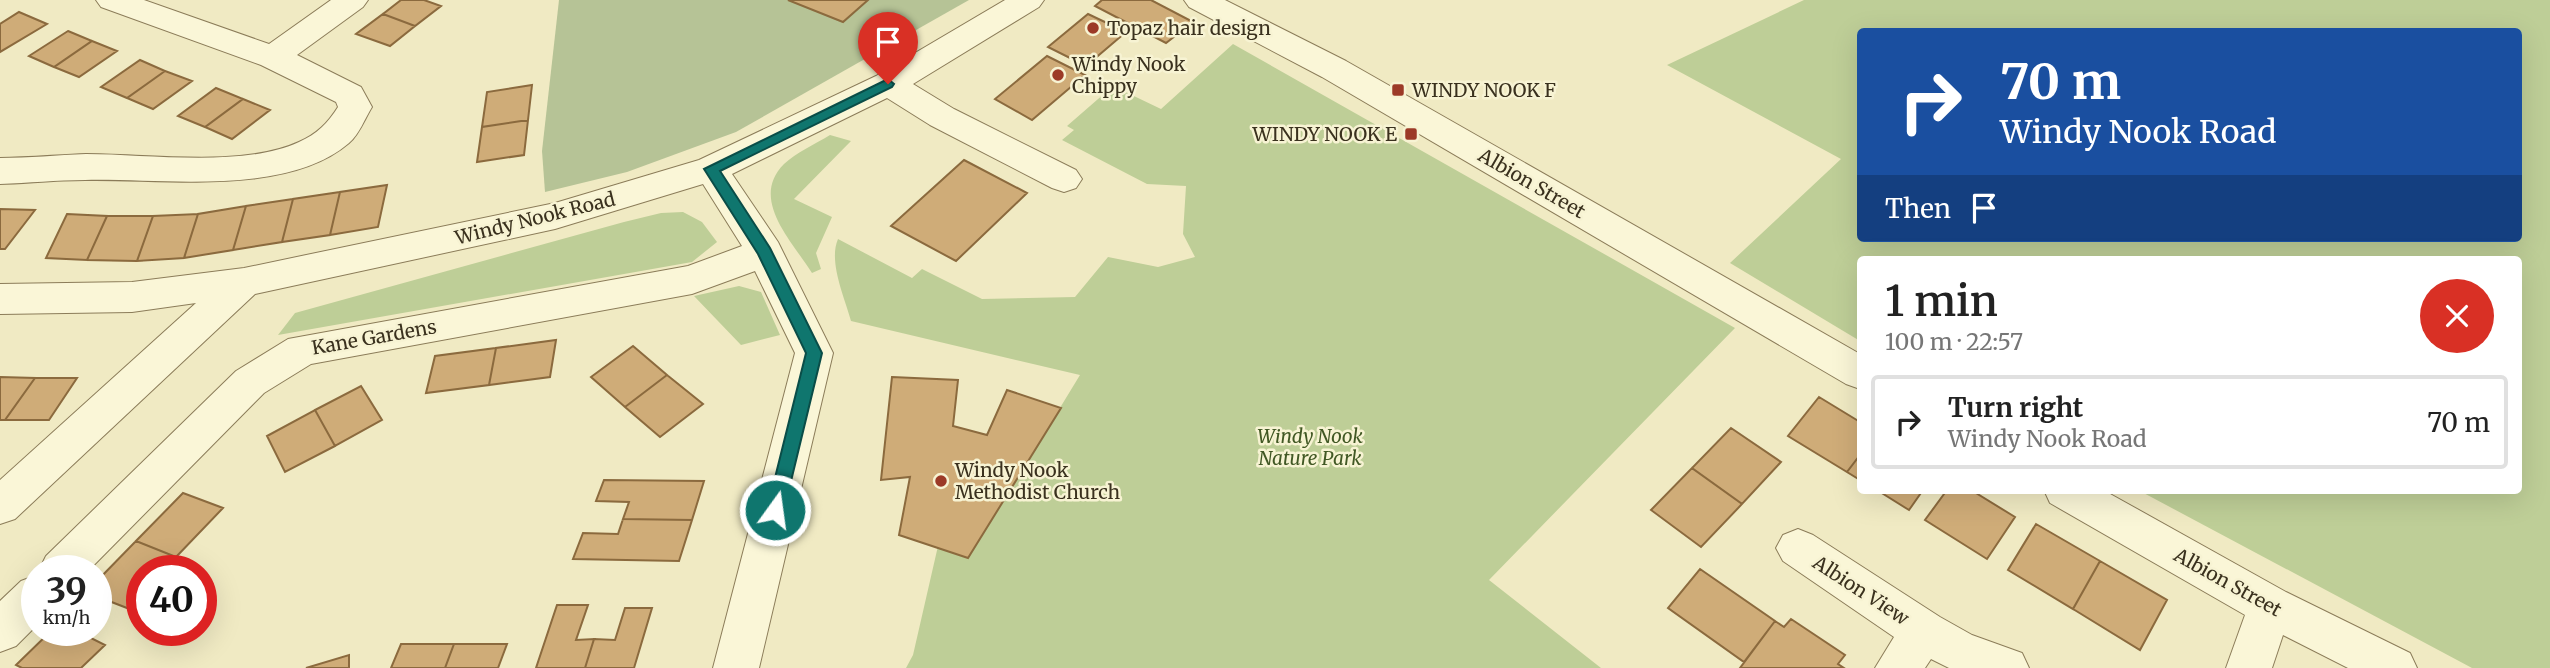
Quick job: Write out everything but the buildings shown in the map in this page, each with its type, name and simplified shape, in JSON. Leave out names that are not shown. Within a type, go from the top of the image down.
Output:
[{"type":"street","points":[[0,171],[87,167],[196,171],[293,158],[338,134],[351,119],[355,107],[349,95],[273,57],[112,0]]},
{"type":"street","points":[[273,57],[352,0]]},
{"type":"street","name":"Windy Nook Road","points":[[0,299],[132,297],[244,282],[555,216],[711,169],[888,84],[1028,0]]},
{"type":"street","name":"Albion Street","points":[[1200,0],[1334,69],[1857,371]]},
{"type":"street","points":[[888,84],[942,117],[1064,179]]},
{"type":"street","points":[[711,169],[765,252],[814,353],[736,668]]},
{"type":"street","name":"Kane Gardens","points":[[76,555],[250,382],[302,350],[692,280],[765,252]]},
{"type":"street","points":[[0,506],[244,282]]},
{"type":"street","name":"Albion Street","points":[[2072,494],[2270,606],[2394,668]]},
{"type":"street","name":"Albion View","points":[[1798,548],[1924,632],[1959,652],[2006,668]]},
{"type":"street","points":[[2249,668],[2270,606]]},
{"type":"street","points":[[0,631],[21,611]]},
{"type":"street","name":"Albion View","points":[[1898,668],[1924,632]]},
{"type":"green space","points":[[559,0],[969,0],[736,132],[627,172],[545,192],[542,151]]},
{"type":"green space","points":[[1804,0],[2550,0],[2550,668],[2472,668],[2146,494],[2522,494],[2522,256],[1857,256],[1857,339],[1730,263],[1841,159],[1667,65]]},
{"type":"green space","name":"Windy Nook Nature Park","points":[[1233,44],[1735,328],[1489,580],[1601,668],[906,668],[913,655],[938,546],[969,557],[1080,375],[851,321],[836,269],[835,248],[838,239],[912,278],[922,269],[982,299],[1075,297],[1108,257],[1158,267],[1195,257],[1183,234],[1186,186],[1147,184],[1062,140],[1074,130],[1067,126],[1113,86],[1161,109]]},
{"type":"green space","points":[[830,135],[851,141],[794,199],[832,217],[816,253],[821,269],[812,273],[777,220],[771,191],[774,177],[784,164]]},
{"type":"green space","points":[[683,212],[702,222],[717,242],[692,262],[278,335],[295,313],[624,222],[661,213]]},
{"type":"green space","points":[[739,286],[761,292],[780,335],[741,345],[694,296]]},
{"type":"place","name":"Topaz hair design","points":[[1093,28]]},
{"type":"place","name":"Windy Nook Chippy","points":[[1058,75]]},
{"type":"place","name":"WINDY NOOK F","points":[[1398,90]]},
{"type":"place","name":"WINDY NOOK E","points":[[1411,134]]},
{"type":"place","name":"Windy Nook Methodist Church","points":[[941,481]]},
{"type":"route","points":[[775,510],[814,353],[765,252],[711,169],[888,84]]}]
